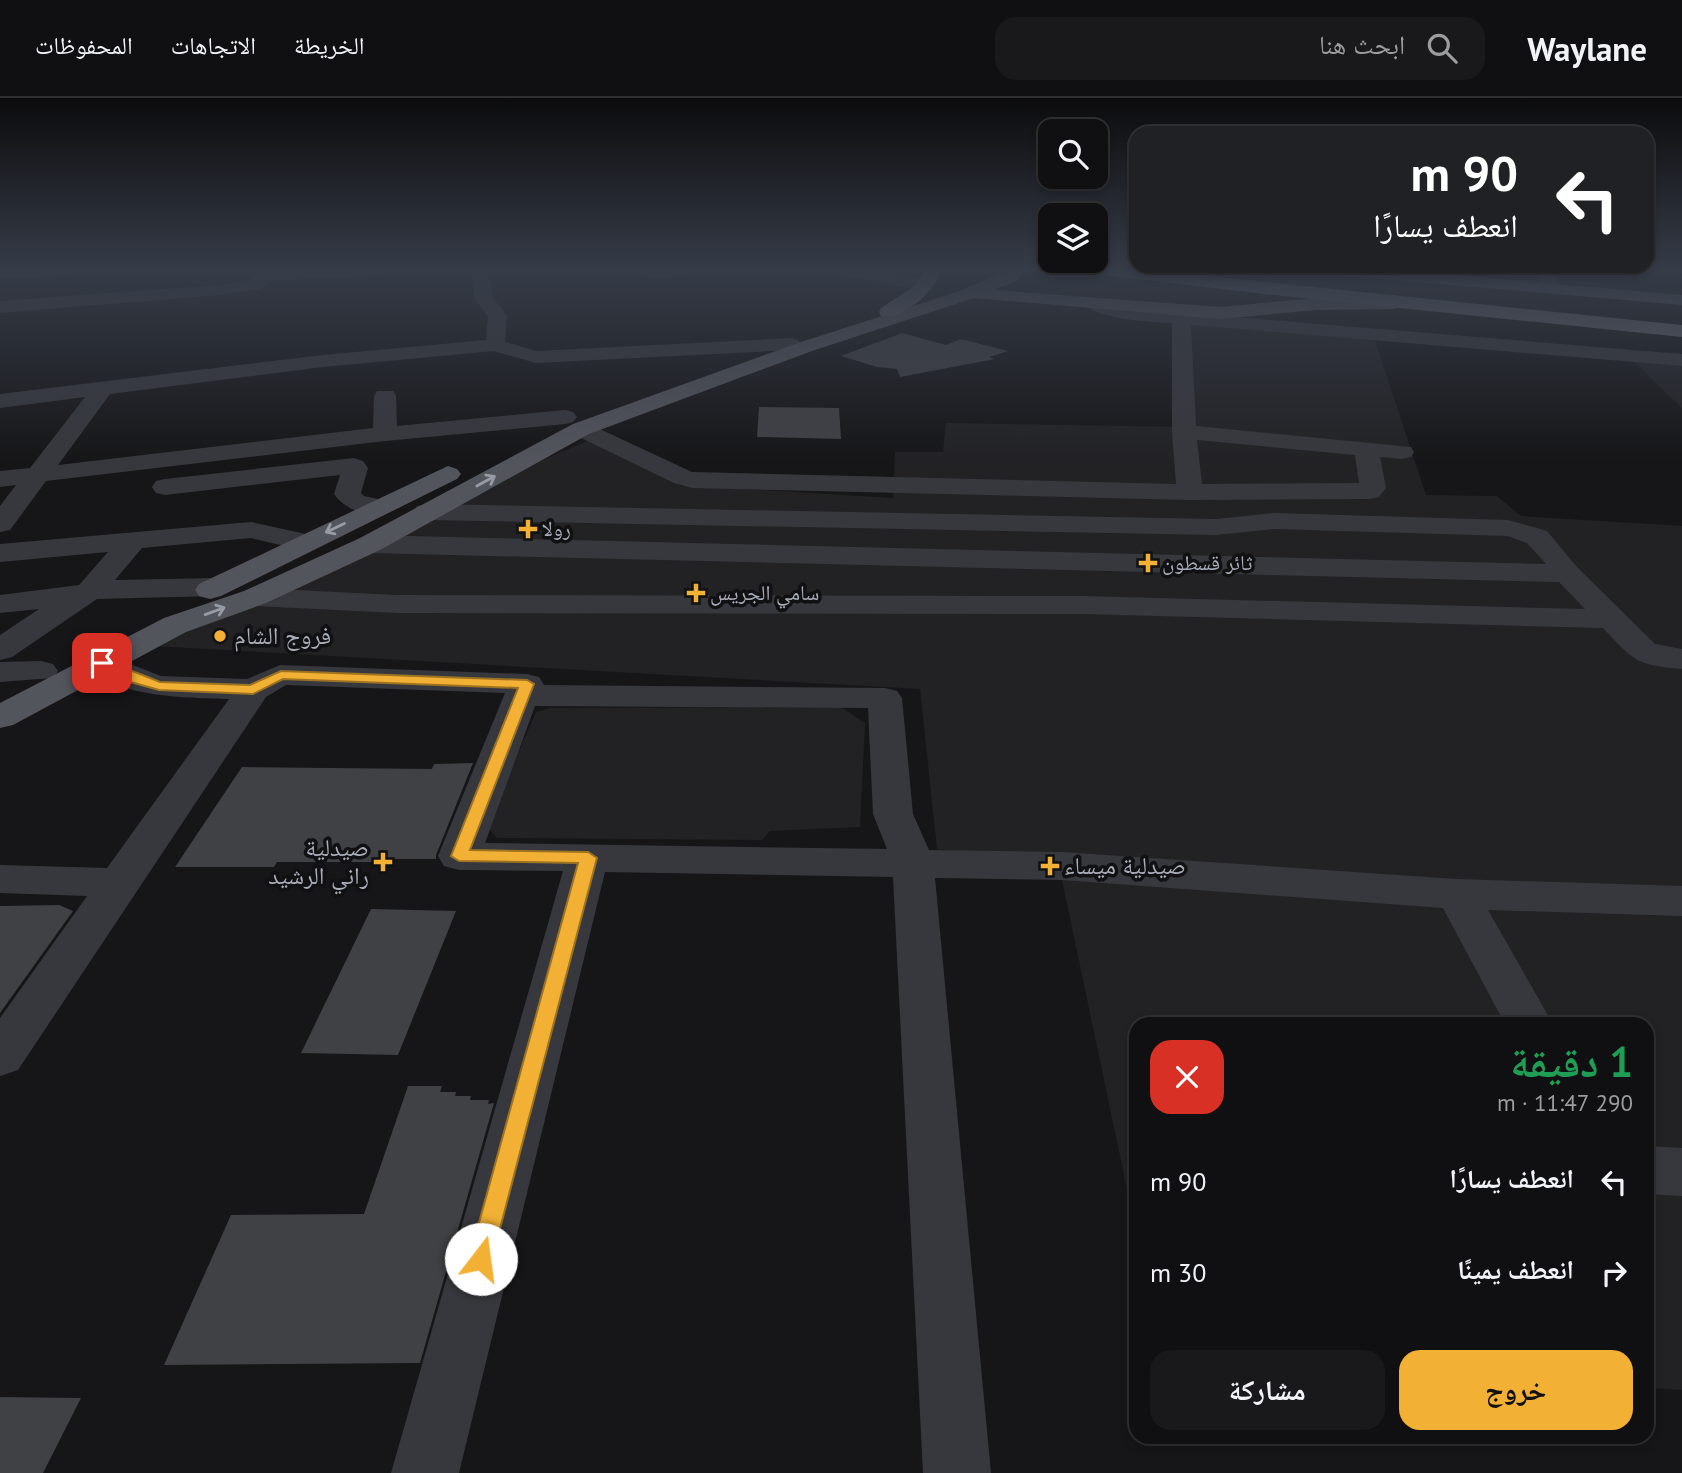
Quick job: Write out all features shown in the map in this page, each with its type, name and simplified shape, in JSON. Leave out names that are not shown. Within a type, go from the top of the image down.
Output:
[{"type":"main road","points":[[0,717],[175,625],[255,597],[370,544],[536,453],[573,423],[821,334]]},
{"type":"main road","points":[[0,689],[511,444],[843,334]]},
{"type":"main road","points":[[511,444],[536,453]]},
{"type":"street","points":[[495,345],[496,334]]},
{"type":"street","points":[[1187,334],[1184,432],[1190,492]]},
{"type":"street","points":[[1398,334],[1682,360]]},
{"type":"street","points":[[0,401],[105,386],[495,345],[536,357],[791,344]]},
{"type":"street","points":[[0,524],[105,386]]},
{"type":"street","points":[[385,396],[385,434]]},
{"type":"street","points":[[0,479],[385,434],[573,423],[677,476],[692,480],[1190,492],[1370,491],[1373,488],[1366,449]]},
{"type":"street","points":[[1184,432],[1402,452]]},
{"type":"street","points":[[165,487],[354,466],[347,494],[355,502],[377,507]]},
{"type":"street","points":[[427,512],[1216,527],[1275,521],[1508,528],[1536,534],[1609,619],[1647,653],[1682,659]]},
{"type":"street","points":[[0,553],[251,530],[305,542]]},
{"type":"street","points":[[0,650],[87,593],[135,539]]},
{"type":"street","points":[[370,544],[1567,573]]},
{"type":"street","points":[[0,604],[87,593],[216,587]]},
{"type":"street","points":[[255,597],[397,604],[1082,606],[1609,619]]},
{"type":"street","points":[[102,663],[132,678],[159,686],[253,690]]},
{"type":"street","points":[[0,672],[41,671]]},
{"type":"street","points":[[0,1056],[253,690],[281,675],[527,684],[459,856],[1062,866],[1457,894],[1682,901]]},
{"type":"street","points":[[522,695],[885,698],[892,814],[913,862],[957,1473]]},
{"type":"street","points":[[425,1473],[588,858]]},
{"type":"street","points":[[0,879],[120,883]]},
{"type":"street","points":[[1457,894],[1525,1017]]},
{"type":"street","points":[[1654,1170],[1682,1172]]},
{"type":"shaded area","points":[[1180,334],[1373,335],[1426,495],[1497,496],[1521,516],[1682,526],[1682,1390],[1654,1388],[1654,1017],[1129,1017],[1129,1199],[1058,861],[937,849],[920,689],[152,646],[590,440],[680,485],[893,498],[895,452],[943,452],[946,423],[1188,427]]},
{"type":"shaded area","points":[[1629,357],[1682,360],[1682,408]]},
{"type":"shaded area","points":[[841,707],[865,723],[860,827],[770,831],[762,840],[497,838],[486,826],[536,712],[550,708]]},
{"type":"building","points":[[899,334],[946,345],[961,339],[1008,351],[989,357],[995,359],[900,377],[897,369],[877,367],[841,356]]},
{"type":"building","points":[[759,407],[839,408],[841,439],[757,437]]},
{"type":"building","points":[[473,763],[436,859],[277,862],[274,867],[175,867],[242,767],[432,769],[434,764]]},
{"type":"building","points":[[59,905],[73,911],[0,1013],[0,906]]},
{"type":"building","points":[[371,909],[456,911],[398,1055],[301,1053]]},
{"type":"building","points":[[408,1086],[442,1086],[440,1092],[456,1092],[455,1096],[471,1096],[470,1100],[489,1100],[488,1104],[494,1103],[420,1363],[164,1365],[231,1215],[364,1214]]},
{"type":"building","points":[[0,1397],[81,1398],[43,1473],[0,1473]]},
{"type":"place","name":"رولا","points":[[528,529]]},
{"type":"place","name":"ثائر قسطون","points":[[1148,563]]},
{"type":"place","name":"سامي الجريس","points":[[696,593]]},
{"type":"place","name":"فروج الشام","points":[[220,636]]},
{"type":"place","name":"صيدلية راني الرشيد","points":[[383,862]]},
{"type":"place","name":"صيدلية ميساء","points":[[1050,866]]},
{"type":"route","points":[[102,663],[132,678],[159,686],[253,690],[281,675],[527,684],[459,856],[588,858],[481,1259]]}]
